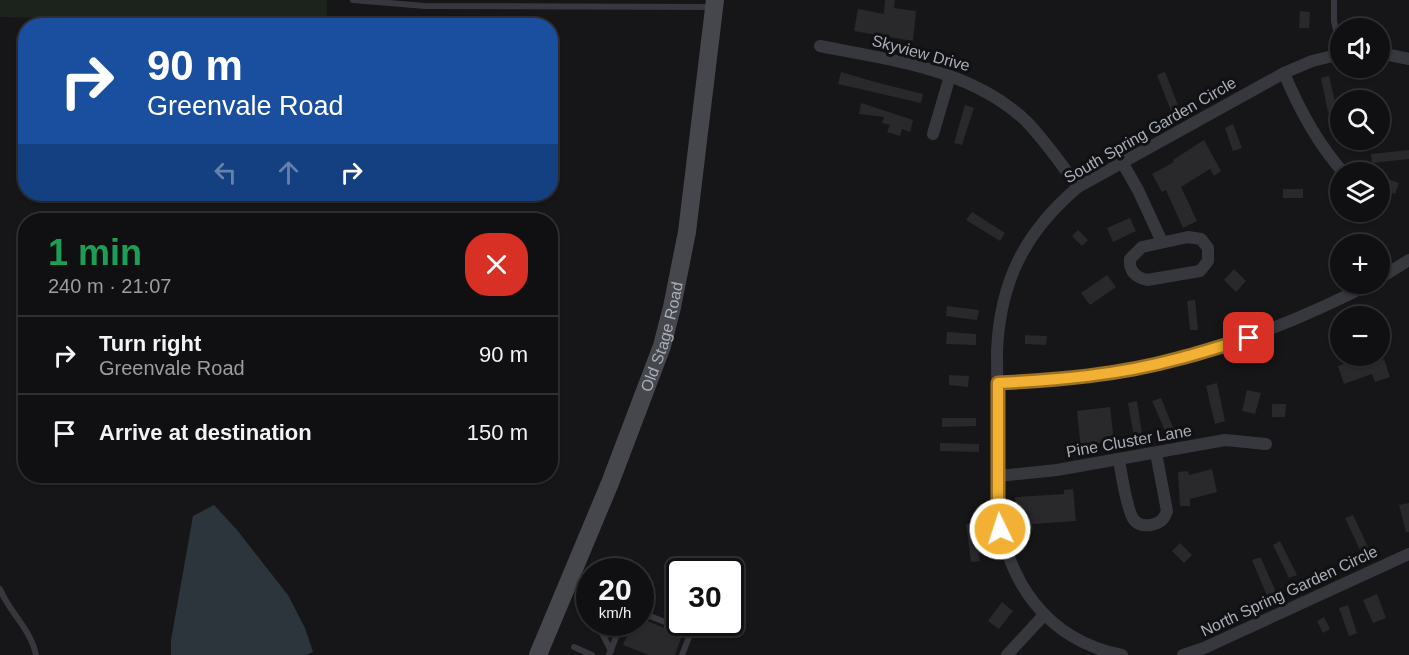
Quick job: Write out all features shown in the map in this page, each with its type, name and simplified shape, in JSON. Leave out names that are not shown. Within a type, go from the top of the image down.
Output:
[{"type":"main road","name":"Old Stage Road","points":[[538,655],[610,483],[662,346],[687,232],[715,3]]},
{"type":"street","name":"Skyview Drive","points":[[820,46],[916,66],[974,84],[1026,122],[1078,187]]},
{"type":"street","points":[[1390,55],[1409,59]]},
{"type":"street","name":"South Spring Garden Circle","points":[[998,383],[998,328],[1001,308],[1011,275],[1025,246],[1049,214],[1078,187],[1122,162],[1284,73],[1330,56]]},
{"type":"street","points":[[1284,73],[1305,119],[1334,162]]},
{"type":"street","points":[[933,134],[950,76]]},
{"type":"street","points":[[1122,162],[1162,242]]},
{"type":"street","points":[[1188,237],[1201,239],[1206,244],[1209,253],[1207,264],[1200,271],[1150,280],[1134,274],[1130,263],[1132,255],[1143,248],[1162,242],[1188,237]]},
{"type":"street","points":[[1390,272],[1409,260]]},
{"type":"street","points":[[1122,655],[1107,652],[1074,638],[1044,615],[1018,581],[1008,558],[1000,529],[998,383],[1104,374],[1176,360],[1249,338],[1348,294]]},
{"type":"street","name":"Pine Cluster Lane","points":[[998,476],[1057,470],[1225,440],[1266,444]]},
{"type":"street","points":[[1119,460],[1131,515],[1138,524],[1148,525],[1160,522],[1165,518],[1167,511],[1155,453]]},
{"type":"street","name":"North Spring Garden Circle","points":[[1183,655],[1204,648],[1409,554]]},
{"type":"street","points":[[1007,655],[1044,615]]},
{"type":"lane","points":[[353,0],[425,6],[715,3]]},
{"type":"lane","points":[[1334,0],[1334,18]]},
{"type":"lane","points":[[0,589],[26,629],[36,655]]},
{"type":"lane","points":[[654,617],[687,630],[689,637],[682,655]]},
{"type":"lane","points":[[603,636],[610,653]]},
{"type":"lane","points":[[610,653],[616,637]]},
{"type":"lane","points":[[574,647],[592,655]]},
{"type":"shaded area","points":[[0,0],[327,0],[327,18],[0,17]]},
{"type":"shaded area","points":[[214,505],[237,530],[288,595],[305,628],[313,652],[306,655],[171,655],[171,640],[193,516]]},
{"type":"building","points":[[885,0],[895,0],[894,8],[916,11],[913,41],[854,31],[858,9],[884,14]]},
{"type":"building","points":[[1300,11],[1310,12],[1309,28],[1299,28]]},
{"type":"building","points":[[841,72],[923,94],[921,103],[838,84]]},
{"type":"building","points":[[1165,72],[1179,108],[1171,111],[1157,75]]},
{"type":"building","points":[[1329,76],[1332,90],[1330,90],[1330,112],[1328,112],[1321,78]]},
{"type":"building","points":[[861,103],[913,120],[910,132],[902,129],[900,136],[887,132],[890,125],[882,123],[884,117],[859,114]]},
{"type":"building","points":[[965,105],[974,108],[962,145],[954,143]]},
{"type":"building","points":[[1233,124],[1242,148],[1233,151],[1225,128]]},
{"type":"building","points":[[1204,140],[1221,171],[1214,176],[1210,169],[1181,187],[1197,221],[1183,228],[1166,190],[1162,192],[1152,174],[1174,162],[1173,160]]},
{"type":"building","points":[[1409,150],[1409,159],[1372,162],[1371,154]]},
{"type":"building","points":[[1390,180],[1399,183],[1395,194],[1390,192]]},
{"type":"building","points":[[1283,189],[1303,189],[1303,198],[1283,198]]},
{"type":"building","points":[[972,212],[1005,233],[1000,241],[966,220]]},
{"type":"building","points":[[1130,218],[1136,231],[1113,242],[1107,228]]},
{"type":"building","points":[[1078,230],[1088,240],[1082,246],[1072,236]]},
{"type":"building","points":[[1234,269],[1246,281],[1236,292],[1224,280]]},
{"type":"building","points":[[1107,275],[1116,287],[1090,305],[1081,293]]},
{"type":"building","points":[[1195,300],[1198,330],[1190,330],[1187,301]]},
{"type":"building","points":[[947,306],[979,310],[977,320],[946,316]]},
{"type":"building","points":[[947,332],[976,334],[976,345],[946,344]]},
{"type":"building","points":[[1025,335],[1047,336],[1046,345],[1025,344]]},
{"type":"building","points":[[1338,366],[1386,366],[1390,377],[1375,382],[1372,374],[1344,384]]},
{"type":"building","points":[[949,375],[969,376],[968,387],[949,385]]},
{"type":"building","points":[[1217,383],[1225,421],[1215,424],[1206,386]]},
{"type":"building","points":[[1247,390],[1261,393],[1255,414],[1242,411]]},
{"type":"building","points":[[1161,398],[1174,430],[1166,433],[1152,401]]},
{"type":"building","points":[[1137,401],[1143,440],[1135,442],[1128,403]]},
{"type":"building","points":[[1272,404],[1286,404],[1285,417],[1272,417]]},
{"type":"building","points":[[1110,407],[1114,441],[1090,444],[1090,450],[1081,451],[1077,411]]},
{"type":"building","points":[[942,418],[976,418],[976,426],[942,427]]},
{"type":"building","points":[[940,443],[979,444],[979,452],[940,451]]},
{"type":"building","points":[[1212,469],[1217,492],[1190,499],[1190,506],[1180,506],[1178,472],[1188,471],[1189,475]]},
{"type":"building","points":[[1073,489],[1076,521],[1032,524],[1033,530],[1019,532],[1015,497],[1064,494],[1064,490]]},
{"type":"building","points":[[1409,503],[1409,532],[1406,532],[1399,505]]},
{"type":"building","points":[[1353,515],[1369,549],[1361,552],[1345,518]]},
{"type":"building","points":[[975,523],[980,561],[971,562],[966,524]]},
{"type":"building","points":[[1280,541],[1297,575],[1289,578],[1273,545]]},
{"type":"building","points":[[1180,543],[1192,555],[1184,563],[1172,551]]},
{"type":"building","points":[[1261,558],[1276,592],[1267,596],[1252,560]]},
{"type":"building","points":[[1377,594],[1386,618],[1373,623],[1363,600]]},
{"type":"building","points":[[1002,602],[1013,611],[999,629],[988,621]]},
{"type":"building","points":[[1348,605],[1357,633],[1349,636],[1339,608]]},
{"type":"building","points":[[1324,617],[1330,629],[1323,633],[1317,621]]},
{"type":"building","points":[[654,624],[666,629],[666,636],[682,636],[675,655],[649,655],[623,645],[627,636],[654,636]]},
{"type":"route","points":[[1000,529],[998,383],[1104,374],[1176,360],[1249,338]]}]
